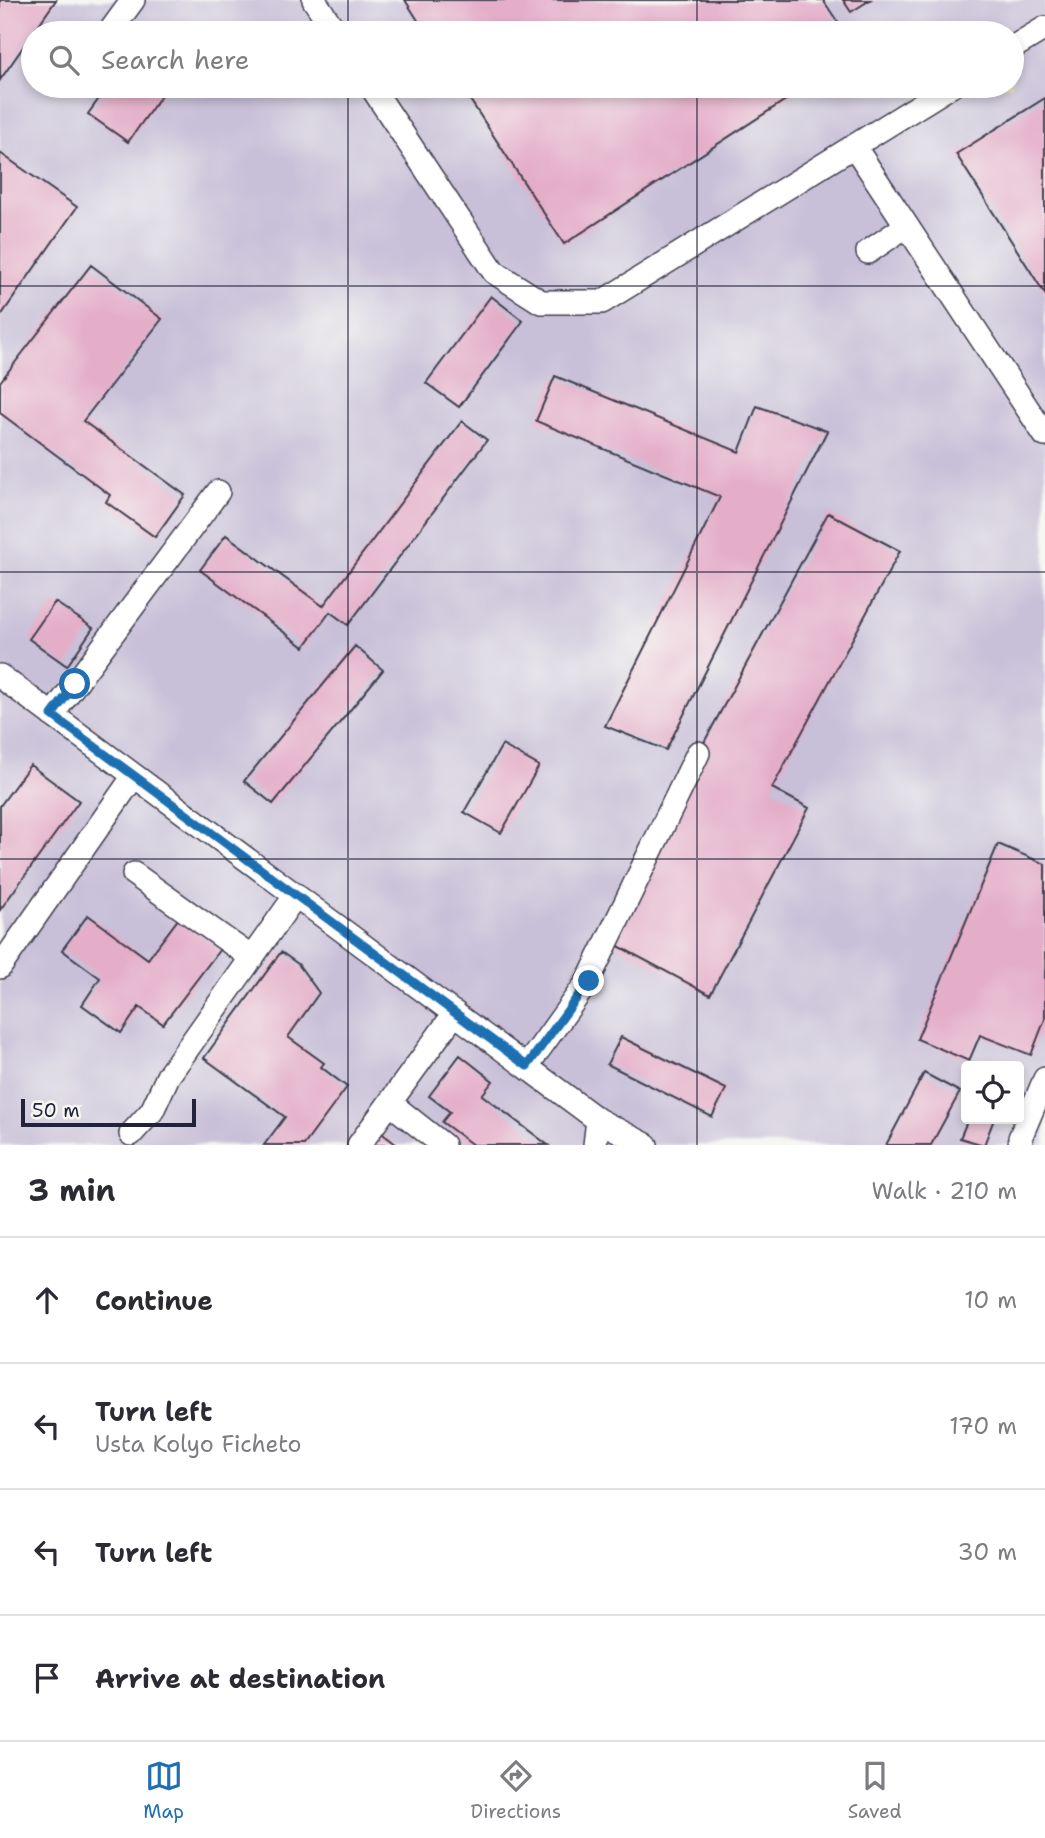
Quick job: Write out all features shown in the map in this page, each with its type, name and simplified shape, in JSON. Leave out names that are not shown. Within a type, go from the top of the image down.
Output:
[{"type":"street","points":[[118,21],[133,0]]},
{"type":"street","points":[[314,0],[328,21]]},
{"type":"street","points":[[1024,41],[1045,28]]},
{"type":"street","points":[[379,98],[494,272],[541,302],[602,302],[931,98]]},
{"type":"street","points":[[853,146],[1045,435]]},
{"type":"street","points":[[868,252],[906,226]]},
{"type":"street","points":[[52,715],[218,492]]},
{"type":"street","points":[[0,676],[598,1120],[646,1145]]},
{"type":"street","points":[[527,1066],[589,981],[698,753]]},
{"type":"street","points":[[0,967],[134,776]]},
{"type":"street","points":[[134,874],[252,958]]},
{"type":"street","points":[[131,1134],[152,1111],[168,1076],[296,895]]},
{"type":"street","points":[[359,1145],[456,1013]]},
{"type":"street","points":[[1021,1145],[1020,1138],[1045,1079]]},
{"type":"street","points":[[390,1103],[443,1145]]},
{"type":"street","points":[[595,1145],[598,1120]]},
{"type":"shaded area","points":[[0,0],[1045,0],[1045,1145],[0,1145]]},
{"type":"building","points":[[0,0],[56,0],[41,21],[21,21],[21,50],[0,80]]},
{"type":"building","points":[[405,0],[823,0],[837,21],[418,21]]},
{"type":"building","points":[[843,0],[870,0],[851,12]]},
{"type":"building","points":[[99,98],[159,98],[128,142],[88,114]]},
{"type":"building","points":[[469,98],[789,98],[564,244]]},
{"type":"building","points":[[1045,98],[1045,294],[956,154]]},
{"type":"building","points":[[0,153],[77,207],[0,317]]},
{"type":"building","points":[[91,265],[162,319],[83,421],[185,495],[155,537],[106,502],[110,495],[0,413],[0,382]]},
{"type":"building","points":[[491,296],[523,321],[459,407],[426,383]]},
{"type":"building","points":[[555,376],[739,452],[757,406],[827,431],[666,750],[605,726],[720,497],[536,421]]},
{"type":"building","points":[[462,421],[487,440],[348,625],[330,612],[304,647],[200,570],[226,535],[323,606]]},
{"type":"building","points":[[828,513],[900,551],[772,788],[809,808],[710,995],[609,941],[701,748]]},
{"type":"building","points":[[55,602],[93,628],[67,666],[29,639]]},
{"type":"building","points":[[355,646],[383,670],[273,804],[244,781]]},
{"type":"building","points":[[502,745],[539,766],[501,833],[464,812]]},
{"type":"building","points":[[30,765],[79,801],[0,910],[0,806]]},
{"type":"building","points":[[998,844],[1045,864],[1045,1019],[1031,1055],[980,1035],[969,1061],[917,1039]]},
{"type":"building","points":[[88,915],[148,959],[179,918],[220,949],[163,1024],[139,1007],[121,1033],[82,1005],[100,978],[62,950]]},
{"type":"building","points":[[281,952],[298,964],[319,993],[288,1037],[324,1063],[321,1067],[347,1087],[304,1145],[264,1145],[285,1117],[204,1058]]},
{"type":"building","points":[[621,1037],[726,1089],[712,1117],[607,1064]]},
{"type":"building","points":[[460,1055],[493,1081],[482,1095],[548,1145],[473,1145],[442,1122],[450,1112],[429,1096]]},
{"type":"building","points":[[924,1073],[960,1092],[931,1145],[886,1145]]},
{"type":"building","points":[[966,1124],[992,1124],[984,1145],[960,1138]]},
{"type":"building","points":[[379,1131],[397,1145],[369,1145]]},
{"type":"route","points":[[75,684],[52,715],[527,1066],[589,981]]}]
